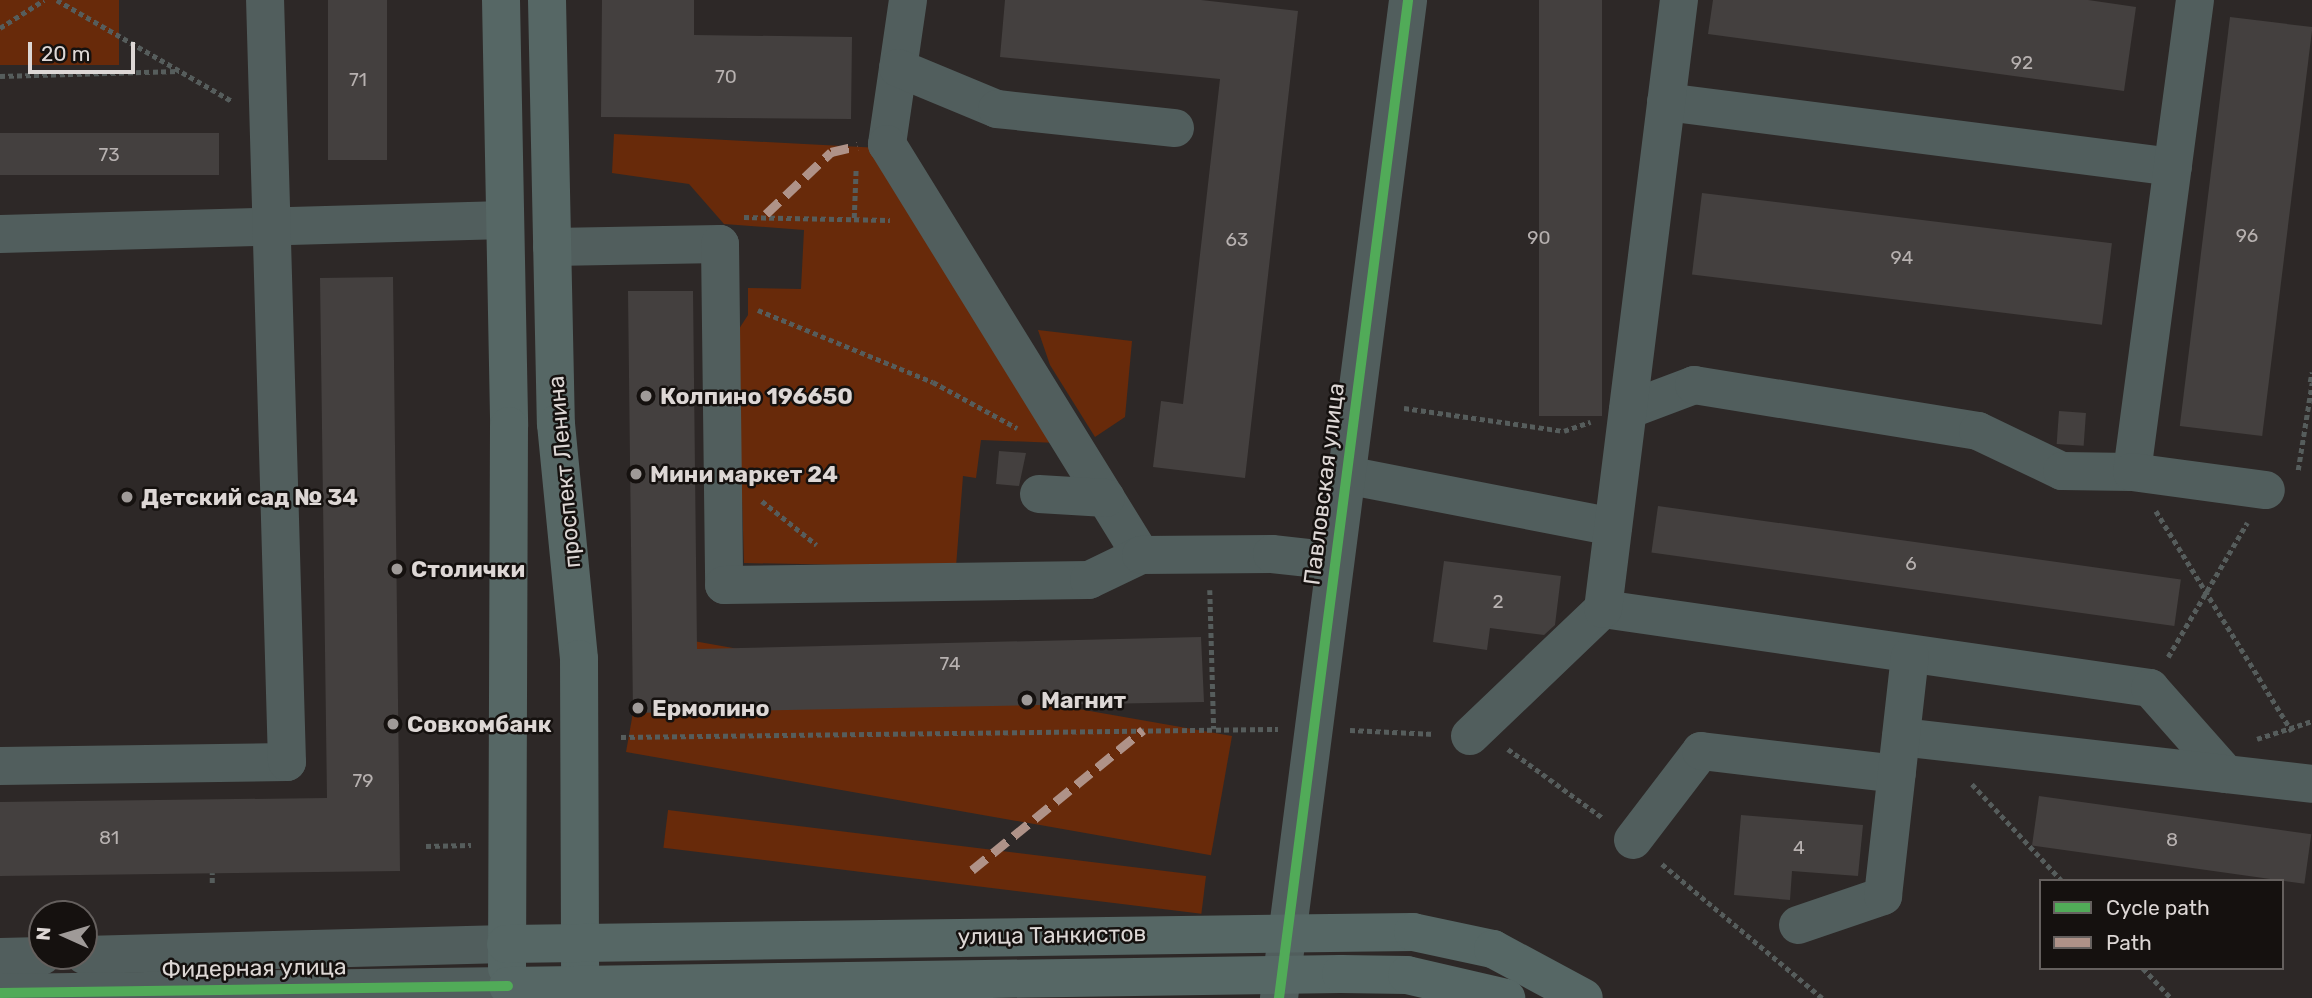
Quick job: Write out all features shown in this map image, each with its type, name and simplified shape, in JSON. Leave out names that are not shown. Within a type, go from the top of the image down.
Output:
[{"type":"main road","name":"проспект Ленина","points":[[501,0],[505,220],[508,992]]},
{"type":"main road","name":"проспект Ленина","points":[[547,0],[556,424],[579,659],[580,991]]},
{"type":"main road","name":"улица Танкистов","points":[[506,944],[1286,931],[1457,939],[1493,949],[1584,998]]},
{"type":"main road","name":"улица Танкистов","points":[[580,991],[1281,986],[1407,975],[1506,998]]},
{"type":"main road","name":"Фидерная улица","points":[[508,992],[580,991]]},
{"type":"street","points":[[0,766],[287,762],[265,0]]},
{"type":"street","points":[[908,0],[887,144],[1141,555]]},
{"type":"street","name":"Павловская улица","points":[[1281,986],[1408,0]]},
{"type":"street","points":[[1470,736],[1603,609],[1679,0]]},
{"type":"street","points":[[2132,472],[2195,0]]},
{"type":"street","points":[[898,68],[997,109],[1175,128]]},
{"type":"street","points":[[1666,102],[2173,167]]},
{"type":"street","points":[[0,234],[271,224],[505,220]]},
{"type":"street","points":[[552,247],[720,244],[724,585],[1089,580],[1141,555],[1209,554],[1335,561]]},
{"type":"street","points":[[1628,410],[1694,385],[1978,431],[2062,471],[2132,472],[2266,490]]},
{"type":"street","points":[[1346,475],[1613,527]]},
{"type":"street","points":[[1039,494],[1106,498]]},
{"type":"street","points":[[1603,609],[1910,657],[2150,688],[2226,774]]},
{"type":"street","points":[[1798,925],[1882,896],[1910,657]]},
{"type":"street","points":[[1901,737],[2312,784]]},
{"type":"street","points":[[1633,840],[1701,751],[1897,774]]},
{"type":"street","name":"Фидерная улица","points":[[98,955],[506,944]]},
{"type":"street","points":[[0,957],[28,956]]},
{"type":"street","name":"Фидерная улица","points":[[0,993],[508,992]]},
{"type":"path","points":[[0,28],[44,0]]},
{"type":"path","points":[[57,0],[268,123]]},
{"type":"path","points":[[0,76],[180,71]]},
{"type":"path","points":[[720,244],[747,213],[935,222]]},
{"type":"path","points":[[721,297],[933,382],[1055,449],[1078,453]]},
{"type":"path","points":[[2150,688],[2266,490],[2300,469],[2312,372]]},
{"type":"path","points":[[1404,408],[1564,431],[1628,410]]},
{"type":"path","points":[[2132,472],[2292,731]]},
{"type":"path","points":[[757,494],[771,514],[822,548]]},
{"type":"path","points":[[1209,554],[1214,729]]},
{"type":"path","points":[[621,737],[1214,729],[1313,729],[1470,736],[1501,744],[1633,840],[1822,998]]},
{"type":"path","points":[[1968,780],[2060,879]]},
{"type":"path","points":[[426,846],[471,845]]},
{"type":"path","points":[[212,873],[212,883]]},
{"type":"path","points":[[2145,970],[2171,998]]},
{"type":"shaded area","points":[[0,0],[119,0],[119,65],[0,65]]},
{"type":"shaded area","points":[[614,134],[880,148],[1058,443],[981,440],[976,478],[963,476],[956,567],[744,563],[737,332],[748,315],[748,288],[801,289],[804,230],[724,224],[689,184],[612,173]]},
{"type":"shaded area","points":[[1038,330],[1132,341],[1125,417],[1095,437],[1050,365]]},
{"type":"shaded area","points":[[647,633],[1232,736],[1211,855],[626,752]]},
{"type":"shaded area","points":[[668,810],[1206,876],[1201,914],[663,848]]},
{"type":"building","points":[[328,0],[387,0],[387,160],[328,160]]},
{"type":"building","points":[[602,0],[694,0],[694,35],[852,37],[851,119],[601,117]]},
{"type":"building","points":[[1005,0],[1201,0],[1298,11],[1245,478],[1153,467],[1161,401],[1183,404],[1220,79],[1000,57]]},
{"type":"building","points":[[1539,0],[1602,0],[1602,416],[1539,416]]},
{"type":"building","points":[[1713,0],[2088,0],[2136,7],[2124,91],[1708,34]]},
{"type":"building","points":[[2230,17],[2312,27],[2262,436],[2180,426]]},
{"type":"building","points":[[0,133],[219,133],[219,175],[0,175]]},
{"type":"building","points":[[1702,193],[2112,243],[2102,325],[1692,274]]},
{"type":"building","points":[[393,277],[400,871],[0,876],[0,802],[327,798],[320,278]]},
{"type":"building","points":[[628,291],[693,291],[697,649],[1201,637],[1204,702],[633,713]]},
{"type":"building","points":[[2059,411],[2086,413],[2084,446],[2057,444]]},
{"type":"building","points":[[999,451],[1026,453],[1019,486],[996,484]]},
{"type":"building","points":[[1658,506],[2181,579],[2174,626],[1651,553]]},
{"type":"building","points":[[1444,561],[1561,576],[1555,625],[1544,635],[1490,628],[1487,650],[1433,642]]},
{"type":"building","points":[[2039,796],[2311,834],[2304,884],[2032,846]]},
{"type":"building","points":[[1741,815],[1863,825],[1858,876],[1792,871],[1790,900],[1734,895]]},
{"type":"marked path","points":[[766,214],[831,152],[857,146]]},
{"type":"marked path","points":[[972,870],[1143,730]]},
{"type":"cycle path","points":[[1279,998],[1408,0]]},
{"type":"cycle path","points":[[0,993],[508,986]]},
{"type":"place","name":"Колпино 196650","points":[[646,396]]},
{"type":"place","name":"Мини маркет 24","points":[[636,474]]},
{"type":"place","name":"Детский сад № 34","points":[[127,497]]},
{"type":"place","name":"Столички","points":[[397,569]]},
{"type":"place","name":"Магнит","points":[[1027,700]]},
{"type":"place","name":"Ермолино","points":[[638,708]]},
{"type":"place","name":"Совкомбанк","points":[[393,724]]}]
